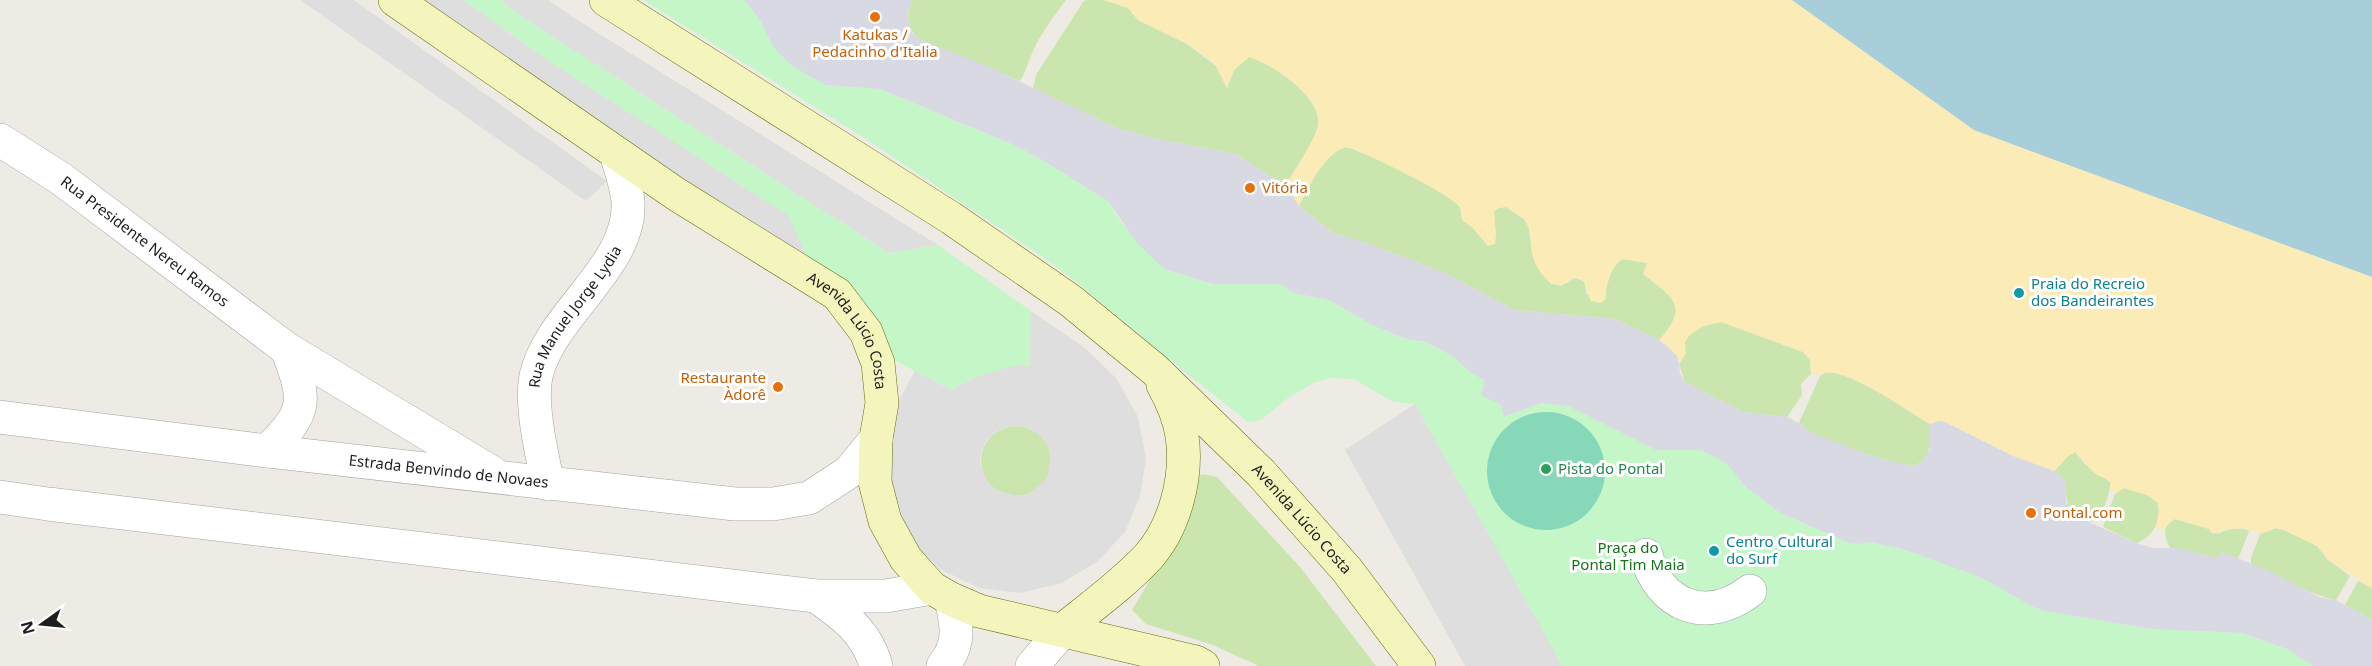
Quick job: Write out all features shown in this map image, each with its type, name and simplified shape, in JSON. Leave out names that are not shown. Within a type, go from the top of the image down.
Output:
[{"type":"main road","name":"Avenida Lúcio Costa","points":[[395,0],[676,194],[837,294],[866,332],[878,363],[882,403],[876,440],[875,482],[885,521],[906,559],[941,594],[980,611],[1064,629],[1196,662],[1203,666]]},
{"type":"main road","name":"Avenida Lúcio Costa","points":[[606,0],[951,218],[1071,301],[1155,370],[1261,473],[1347,570],[1419,666]]},
{"type":"main road","points":[[1064,629],[1117,587],[1149,555],[1171,521],[1182,473],[1182,437],[1174,405],[1155,370]]},
{"type":"street","name":"Rua Presidente Nereu Ramos","points":[[0,140],[60,178],[287,349],[502,478]]},
{"type":"street","name":"Rua Manuel Jorge Lydia","points":[[548,484],[540,447],[535,396],[536,377],[542,356],[554,337],[622,241],[627,222],[628,200],[616,153]]},
{"type":"street","points":[[267,452],[288,431],[297,417],[301,400],[299,381],[287,349]]},
{"type":"street","name":"Estrada Benvindo de Novaes","points":[[0,417],[267,452],[735,504],[773,504],[809,498],[849,472],[876,440]]},
{"type":"street","points":[[0,497],[816,596],[941,594],[956,634],[954,651],[942,666]]},
{"type":"street","points":[[1646,555],[1654,578],[1661,588],[1681,602],[1710,609],[1739,600],[1750,591]]},
{"type":"street","points":[[816,596],[846,617],[862,634],[873,654],[876,666]]},
{"type":"street","points":[[1032,666],[1064,629]]},
{"type":"green space","points":[[463,0],[500,0],[527,20],[889,253],[938,245],[1031,311],[1030,367],[978,376],[951,390],[890,358],[547,60]]},
{"type":"green space","name":"Praça do Pontal Tim Maia","points":[[643,0],[744,0],[760,20],[772,45],[826,85],[880,89],[1014,145],[1049,164],[1109,202],[1120,221],[1164,269],[1213,284],[1280,284],[1294,293],[1329,300],[1372,325],[1405,339],[1426,342],[1454,357],[1470,372],[1485,381],[1501,405],[1504,417],[1541,403],[1568,406],[1656,450],[1701,449],[1726,463],[1746,487],[1780,513],[1849,543],[1870,542],[1902,549],[1980,577],[2044,611],[2151,629],[2242,633],[2287,649],[2313,666],[1562,666],[1415,404],[1393,402],[1354,379],[1331,378],[1313,383],[1285,400],[1261,420],[1248,422],[1043,257],[866,139]]},
{"type":"green space","points":[[913,0],[1066,0],[1040,38],[1020,81],[919,39],[912,31],[908,21]]},
{"type":"green space","points":[[1086,0],[1104,0],[1128,8],[1138,20],[1187,44],[1216,66],[1227,88],[1234,70],[1249,57],[1271,67],[1295,84],[1314,106],[1318,118],[1317,129],[1308,149],[1288,182],[1282,184],[1236,154],[1152,138],[1117,128],[1033,88],[1036,75]]},
{"type":"green space","points":[[1344,147],[1385,163],[1453,201],[1460,207],[1467,224],[1488,246],[1496,235],[1494,212],[1498,208],[1506,207],[1525,220],[1529,229],[1532,253],[1542,274],[1551,284],[1568,283],[1574,278],[1584,281],[1587,295],[1605,291],[1614,265],[1622,259],[1647,263],[1644,274],[1670,296],[1676,311],[1674,319],[1659,340],[1615,319],[1514,310],[1445,273],[1333,233],[1299,206],[1312,181],[1329,157]]},
{"type":"green space","points":[[1721,322],[1803,352],[1810,360],[1811,374],[1801,384],[1802,395],[1787,417],[1743,412],[1685,382],[1679,364],[1684,355],[1687,337],[1700,328]]},
{"type":"green space","points":[[1826,372],[1837,373],[1864,384],[1930,424],[1931,442],[1925,458],[1916,465],[1896,463],[1830,441],[1801,425],[1799,423],[1820,376]]},
{"type":"green space","name":"Pista do Pontal","points":[[1546,412],[1557,413],[1579,422],[1595,438],[1604,460],[1604,482],[1595,504],[1579,520],[1557,529],[1546,530],[1535,529],[1513,520],[1497,504],[1488,482],[1487,471],[1488,460],[1497,438],[1513,422],[1535,413]]},
{"type":"green space","points":[[1016,426],[1029,429],[1041,436],[1048,448],[1051,461],[1048,474],[1041,486],[1029,493],[1016,496],[1003,493],[991,486],[984,474],[981,461],[984,448],[991,436],[1003,429]]},
{"type":"green space","points":[[2075,452],[2085,464],[2110,482],[2105,504],[2091,522],[2077,515],[2070,507],[2066,481],[2054,471]]},
{"type":"green space","points":[[1202,474],[1217,477],[1300,567],[1376,666],[1259,666],[1213,645],[1146,624],[1132,610],[1154,573],[1191,482]]},
{"type":"green space","points":[[2123,488],[2147,495],[2158,503],[2159,510],[2155,527],[2148,536],[2137,543],[2103,527],[2115,494]]},
{"type":"green space","points":[[2175,519],[2218,534],[2234,529],[2249,531],[2238,559],[2222,552],[2218,558],[2170,548],[2165,532],[2168,525]]},
{"type":"green space","points":[[2276,528],[2317,546],[2328,560],[2350,576],[2336,600],[2314,593],[2251,565],[2251,558],[2260,534]]},
{"type":"green space","points":[[2358,581],[2372,588],[2372,620],[2345,605]]},
{"type":"sand","name":"Praia do Recreio dos Bandeirantes","points":[[1104,0],[1792,0],[1974,130],[2372,277],[2372,588],[2328,560],[2317,546],[2284,530],[2276,528],[2260,534],[2242,528],[2213,534],[2209,529],[2175,519],[2165,526],[2164,531],[2156,528],[2158,503],[2147,495],[2124,488],[2115,494],[2110,489],[2110,482],[2093,471],[2075,452],[2054,471],[2013,456],[1939,421],[1930,424],[1851,378],[1835,373],[1811,374],[1810,360],[1803,352],[1721,322],[1703,326],[1689,336],[1685,342],[1686,354],[1679,364],[1678,357],[1659,340],[1674,319],[1676,311],[1674,303],[1670,296],[1643,274],[1647,263],[1622,259],[1610,277],[1606,299],[1601,303],[1591,301],[1582,279],[1574,278],[1561,286],[1550,282],[1542,274],[1532,253],[1528,225],[1516,213],[1506,207],[1498,208],[1494,212],[1495,244],[1488,246],[1472,227],[1462,220],[1460,207],[1441,192],[1350,147],[1342,149],[1326,161],[1313,179],[1299,206],[1290,191],[1282,184],[1288,182],[1318,127],[1318,116],[1305,94],[1271,67],[1249,57],[1234,70],[1227,88],[1216,66],[1208,58],[1187,44],[1138,20],[1128,8]]},
{"type":"shaded area","points":[[300,0],[354,0],[607,181],[586,201]]},
{"type":"shaded area","points":[[417,0],[463,0],[547,60],[789,216],[809,262],[515,68]]},
{"type":"shaded area","points":[[500,0],[549,0],[571,16],[938,245],[889,253],[527,20]]},
{"type":"shaded area","points":[[744,0],[913,0],[908,11],[908,19],[912,33],[919,39],[989,67],[1117,128],[1152,138],[1236,154],[1282,184],[1290,191],[1299,206],[1333,233],[1445,273],[1514,310],[1615,319],[1667,346],[1678,357],[1680,373],[1685,382],[1743,412],[1787,417],[1811,433],[1881,459],[1912,466],[1920,464],[1930,450],[1930,424],[1945,422],[2013,456],[2054,471],[2066,481],[2066,502],[2075,516],[2153,548],[2176,548],[2218,558],[2222,552],[2267,570],[2319,597],[2336,600],[2372,620],[2372,666],[2313,666],[2287,649],[2242,633],[2151,629],[2044,611],[1980,577],[1902,549],[1870,542],[1849,543],[1780,513],[1746,487],[1726,463],[1701,450],[1656,450],[1568,406],[1541,403],[1504,417],[1501,405],[1481,395],[1485,381],[1470,372],[1454,357],[1426,342],[1406,339],[1372,325],[1329,300],[1294,293],[1280,284],[1213,284],[1164,269],[1136,242],[1109,202],[1049,164],[1014,145],[880,89],[826,85],[795,68],[772,45],[760,20]]},
{"type":"shaded area","points":[[1031,311],[1085,348],[1116,378],[1138,417],[1146,459],[1140,496],[1125,532],[1098,561],[1062,583],[1020,593],[979,588],[940,569],[907,538],[888,499],[892,413],[915,371],[951,390],[978,376],[1018,365],[1030,367]],"holes":[[[1006,427],[1029,428],[1040,435],[1051,456],[1047,478],[1030,493],[1019,496],[998,491],[990,485],[980,464],[981,452],[986,441],[995,432]]]},
{"type":"shaded area","points":[[1415,404],[1562,666],[1465,666],[1345,450]]},
{"type":"water","points":[[1792,0],[2372,0],[2372,277],[1974,130]]},
{"type":"place","name":"Katukas / Pedacinho d'Italia","points":[[875,17]]},
{"type":"place","name":"Vitória","points":[[1250,188]]},
{"type":"place","name":"Praia do Recreio dos Bandeirantes","points":[[2019,293]]},
{"type":"place","name":"Restaurante Àdorê","points":[[778,387]]},
{"type":"place","name":"Pista do Pontal","points":[[1546,469]]},
{"type":"place","name":"Pontal.com","points":[[2031,513]]},
{"type":"place","name":"Centro Cultural do Surf","points":[[1714,551]]}]
